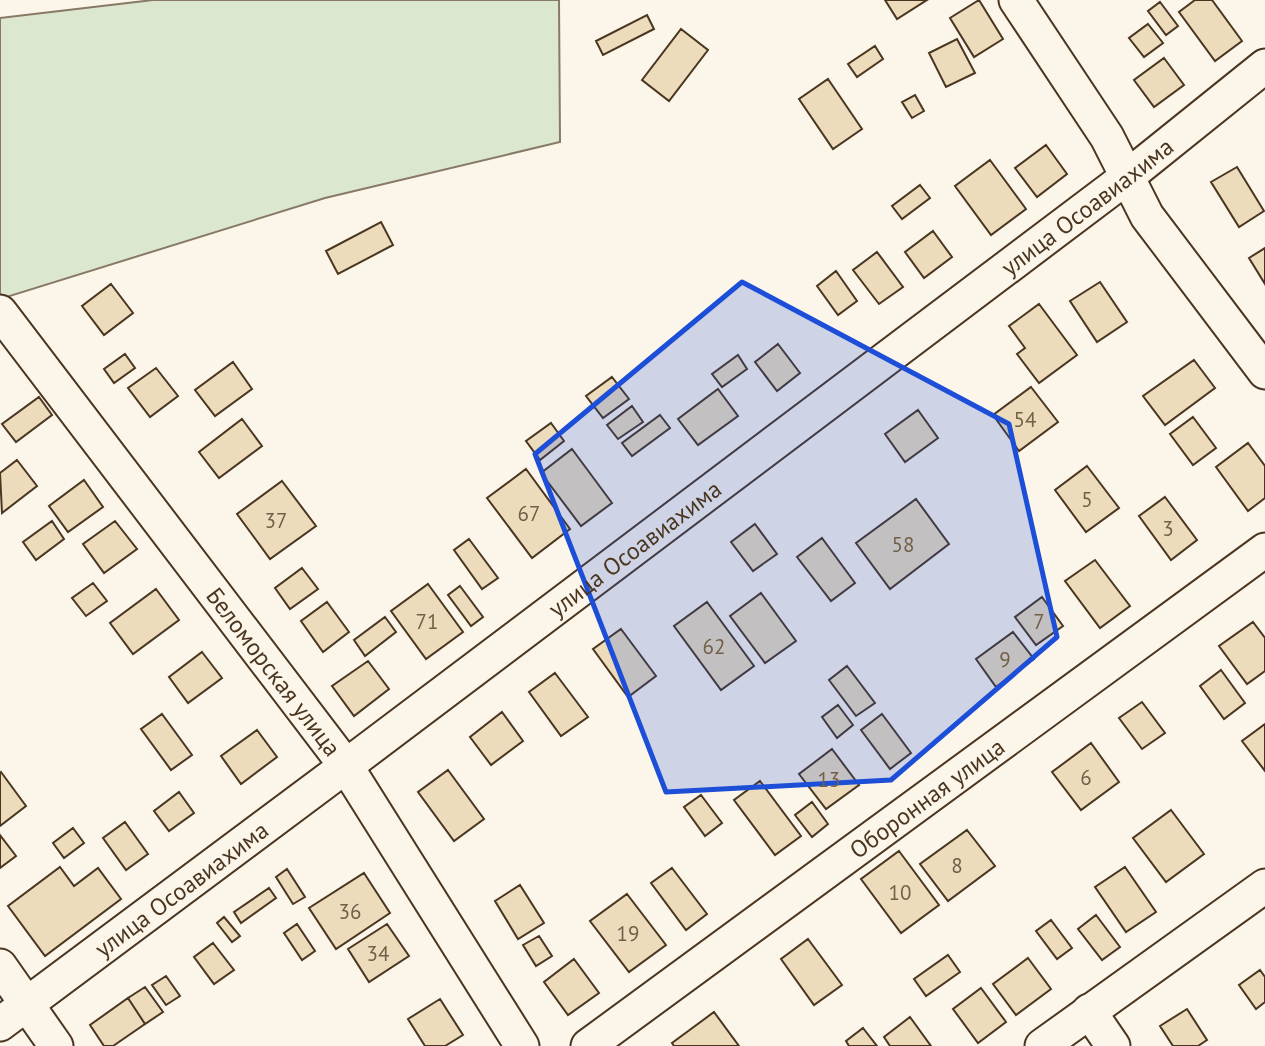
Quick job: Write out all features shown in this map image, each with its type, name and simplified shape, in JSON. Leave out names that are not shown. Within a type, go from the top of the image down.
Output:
[{"type":"street","points":[[1016,0],[1107,138],[1147,216],[1265,372]]},
{"type":"street","name":"улица Осоавиахима","points":[[0,1024],[1126,177],[1265,66]]},
{"type":"street","name":"Беломорская улица","points":[[0,312],[346,766],[522,1046]]},
{"type":"street","name":"Оборонная улица","points":[[588,1046],[1265,550]]},
{"type":"street","points":[[1042,1046],[1265,886]]},
{"type":"street","points":[[0,966],[57,1046]]},
{"type":"street","points":[[1089,1010],[1113,1046]]},
{"type":"highlighted area","points":[[742,282],[1009,424],[1057,637],[891,780],[666,792],[535,454]]},
{"type":"green space","points":[[153,0],[559,0],[560,142],[325,198],[0,299],[0,18]]},
{"type":"building","points":[[885,0],[927,0],[897,19]]},
{"type":"building","points":[[979,0],[1003,39],[974,57],[950,18]]},
{"type":"building","points":[[1195,0],[1212,0],[1242,41],[1215,61],[1179,12]]},
{"type":"building","points":[[1160,2],[1178,26],[1166,35],[1148,11]]},
{"type":"building","points":[[647,15],[654,29],[603,55],[596,41]]},
{"type":"building","points":[[1148,24],[1163,43],[1144,57],[1129,38]]},
{"type":"building","points":[[681,29],[708,50],[669,101],[642,80]]},
{"type":"building","points":[[957,39],[975,73],[946,87],[929,53]]},
{"type":"building","points":[[875,46],[883,59],[857,77],[848,64]]},
{"type":"building","points":[[1164,58],[1184,85],[1154,107],[1134,80]]},
{"type":"building","points":[[828,79],[862,129],[833,149],[799,99]]},
{"type":"building","points":[[915,95],[924,111],[912,118],[902,102]]},
{"type":"building","points":[[1046,145],[1067,174],[1037,197],[1015,168]]},
{"type":"building","points":[[990,160],[1026,209],[991,235],[955,186]]},
{"type":"building","points":[[1237,167],[1264,211],[1239,227],[1211,182]]},
{"type":"building","points":[[920,185],[930,198],[902,219],[892,206]]},
{"type":"building","points":[[381,222],[393,245],[338,274],[326,251]]},
{"type":"building","points":[[933,231],[952,257],[924,278],[905,252]]},
{"type":"building","points":[[1265,248],[1265,284],[1249,258]]},
{"type":"building","points":[[877,252],[903,287],[879,304],[853,270]]},
{"type":"building","points":[[836,271],[857,301],[838,315],[817,286]]},
{"type":"building","points":[[1100,282],[1127,322],[1097,342],[1070,301]]},
{"type":"building","points":[[111,284],[133,313],[104,335],[82,306]]},
{"type":"building","points":[[1039,304],[1077,355],[1039,383],[1017,354],[1025,348],[1009,326]]},
{"type":"building","points":[[778,344],[800,373],[777,391],[755,362]]},
{"type":"building","points":[[125,354],[135,368],[114,383],[104,369]]},
{"type":"building","points":[[738,355],[747,369],[722,387],[712,374]]},
{"type":"building","points":[[1194,360],[1215,388],[1165,425],[1143,396]]},
{"type":"building","points":[[233,362],[252,389],[215,416],[195,390]]},
{"type":"building","points":[[156,368],[178,396],[150,417],[128,388]]},
{"type":"building","points":[[612,377],[629,399],[603,418],[586,396]]},
{"type":"building","points":[[1031,387],[1058,422],[1019,451],[993,415]]},
{"type":"building","points":[[718,389],[738,416],[698,445],[678,419]]},
{"type":"building","points":[[39,397],[52,415],[16,442],[2,424]]},
{"type":"building","points":[[632,406],[643,422],[618,439],[607,425]]},
{"type":"building","points":[[918,410],[938,438],[905,462],[885,434]]},
{"type":"building","points":[[660,415],[670,428],[632,456],[622,443]]},
{"type":"building","points":[[1193,417],[1216,448],[1193,465],[1170,434]]},
{"type":"building","points":[[242,419],[262,446],[219,478],[199,452]]},
{"type":"building","points":[[551,423],[564,441],[540,460],[526,441]]},
{"type":"building","points":[[1248,443],[1265,466],[1265,498],[1248,511],[1216,467]]},
{"type":"building","points":[[572,449],[612,503],[581,526],[541,473]]},
{"type":"building","points":[[17,460],[37,486],[2,513],[0,473]]},
{"type":"building","points":[[1087,466],[1119,508],[1086,532],[1055,490]]},
{"type":"building","points":[[526,469],[570,529],[532,558],[487,498]]},
{"type":"building","points":[[84,480],[103,507],[68,532],[49,506]]},
{"type":"building","points":[[282,481],[316,526],[270,559],[237,514]]},
{"type":"building","points":[[1165,497],[1197,540],[1171,560],[1139,516]]},
{"type":"building","points":[[916,499],[949,544],[890,589],[856,543]]},
{"type":"building","points":[[52,521],[64,539],[36,560],[23,542]]},
{"type":"building","points":[[115,521],[137,549],[104,573],[83,544]]},
{"type":"building","points":[[755,524],[777,554],[753,571],[731,542]]},
{"type":"building","points":[[822,538],[855,583],[831,601],[797,557]]},
{"type":"building","points":[[469,539],[498,578],[482,589],[454,550]]},
{"type":"building","points":[[1095,560],[1130,606],[1100,628],[1065,581]]},
{"type":"building","points":[[302,568],[318,589],[290,609],[275,588]]},
{"type":"building","points":[[93,583],[107,601],[86,616],[72,598]]},
{"type":"building","points":[[428,584],[463,632],[426,659],[391,611]]},
{"type":"building","points":[[460,586],[483,617],[471,626],[448,595]]},
{"type":"building","points":[[156,589],[179,620],[133,654],[110,623]]},
{"type":"building","points":[[761,593],[796,641],[765,663],[730,616]]},
{"type":"building","points":[[1042,597],[1063,626],[1036,645],[1015,617]]},
{"type":"building","points":[[327,602],[349,632],[323,652],[301,621]]},
{"type":"building","points":[[707,602],[754,666],[721,690],[674,626]]},
{"type":"building","points":[[385,617],[396,632],[365,656],[354,640]]},
{"type":"building","points":[[1253,622],[1265,638],[1265,671],[1247,684],[1219,646]]},
{"type":"building","points":[[621,629],[656,676],[628,697],[593,649]]},
{"type":"building","points":[[1013,632],[1034,659],[996,687],[976,659]]},
{"type":"building","points":[[202,652],[222,678],[188,703],[169,677]]},
{"type":"building","points":[[368,661],[389,689],[354,716],[332,686]]},
{"type":"building","points":[[847,666],[875,703],[856,716],[829,680]]},
{"type":"building","points":[[1221,670],[1245,703],[1224,719],[1200,686]]},
{"type":"building","points":[[555,673],[588,717],[561,736],[529,692]]},
{"type":"building","points":[[1142,702],[1165,733],[1142,749],[1119,718]]},
{"type":"building","points":[[838,705],[853,725],[837,738],[822,717]]},
{"type":"building","points":[[502,712],[523,741],[491,765],[470,737]]},
{"type":"building","points":[[162,714],[192,755],[171,770],[141,729]]},
{"type":"building","points":[[882,714],[911,753],[890,769],[861,730]]},
{"type":"building","points":[[1265,724],[1265,771],[1242,741]]},
{"type":"building","points":[[257,730],[277,757],[241,784],[221,756]]},
{"type":"building","points":[[1091,743],[1119,782],[1081,810],[1052,772]]},
{"type":"building","points":[[832,749],[859,785],[826,809],[799,774]]},
{"type":"building","points":[[448,770],[484,819],[454,841],[418,792]]},
{"type":"building","points":[[0,773],[26,806],[0,826]]},
{"type":"building","points":[[760,781],[801,836],[775,855],[734,800]]},
{"type":"building","points":[[179,792],[194,813],[169,831],[154,811]]},
{"type":"building","points":[[701,795],[722,823],[705,836],[684,807]]},
{"type":"building","points":[[812,802],[828,824],[812,837],[795,815]]},
{"type":"building","points":[[1171,810],[1204,854],[1166,882],[1133,838]]},
{"type":"building","points":[[125,822],[148,854],[126,870],[103,838]]},
{"type":"building","points":[[73,828],[84,843],[64,858],[53,843]]},
{"type":"building","points":[[967,830],[995,866],[948,901],[920,864]]},
{"type":"building","points":[[0,835],[16,856],[0,868]]},
{"type":"building","points":[[899,851],[939,905],[901,933],[861,879]]},
{"type":"building","points":[[60,867],[74,886],[98,868],[121,899],[45,956],[8,906]]},
{"type":"building","points":[[1125,867],[1156,912],[1126,932],[1095,887]]},
{"type":"building","points":[[672,868],[707,914],[686,930],[651,883]]},
{"type":"building","points":[[287,869],[305,897],[293,904],[276,877]]},
{"type":"building","points":[[364,873],[390,913],[336,949],[309,908]]},
{"type":"building","points":[[520,885],[544,923],[518,939],[495,901]]},
{"type":"building","points":[[269,888],[276,898],[241,923],[234,912]]},
{"type":"building","points":[[627,894],[666,945],[629,972],[590,921]]},
{"type":"building","points":[[1096,915],[1120,947],[1102,960],[1078,929]]},
{"type":"building","points":[[224,917],[240,936],[232,942],[217,923]]},
{"type":"building","points":[[1051,920],[1072,948],[1057,959],[1036,931]]},
{"type":"building","points":[[297,924],[315,951],[302,960],[284,933]]},
{"type":"building","points":[[387,924],[409,956],[369,982],[348,949]]},
{"type":"building","points":[[539,936],[552,956],[536,966],[523,945]]},
{"type":"building","points":[[808,939],[842,985],[814,1005],[781,959]]},
{"type":"building","points":[[213,943],[234,970],[214,984],[194,957]]},
{"type":"building","points":[[948,955],[960,972],[926,996],[914,979]]},
{"type":"building","points":[[1028,958],[1051,989],[1016,1015],[993,984]]},
{"type":"building","points":[[574,959],[599,993],[568,1015],[544,982]]},
{"type":"building","points":[[1260,970],[1265,977],[1265,1002],[1256,1009],[1239,985]]},
{"type":"building","points":[[166,976],[180,996],[166,1005],[152,985]]},
{"type":"building","points":[[145,987],[163,1012],[145,1024],[128,998]]},
{"type":"building","points":[[981,988],[1006,1022],[978,1043],[953,1009]]},
{"type":"building","points":[[128,998],[145,1024],[113,1046],[104,1046],[90,1025]]},
{"type":"building","points":[[440,999],[463,1035],[445,1046],[425,1046],[408,1019]]},
{"type":"building","points":[[1187,1009],[1207,1040],[1198,1046],[1173,1046],[1160,1026]]},
{"type":"building","points":[[714,1012],[739,1046],[674,1046],[672,1043]]},
{"type":"building","points":[[910,1017],[931,1046],[890,1046],[884,1037]]},
{"type":"building","points":[[863,1028],[877,1046],[849,1046],[846,1041]]}]
